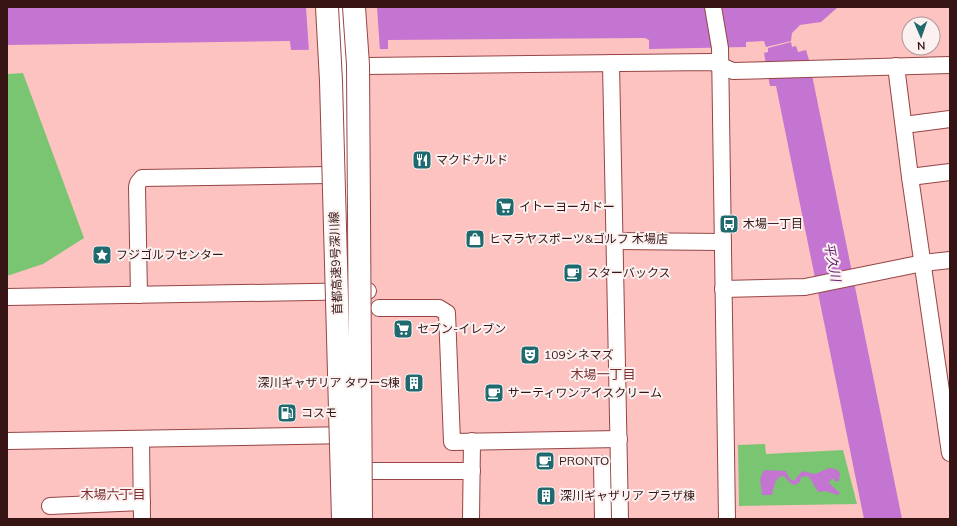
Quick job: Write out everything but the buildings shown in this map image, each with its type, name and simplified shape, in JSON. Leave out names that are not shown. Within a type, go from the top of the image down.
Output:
[{"type":"highway","name":"首都高速9号深川線","points":[[327,7],[331,82],[343,519]]},
{"type":"highway","points":[[330,292],[342,256],[338,172],[341,7]]},
{"type":"highway","name":"首都高速9号深川線","points":[[354,7],[358,65],[361,519]]},
{"type":"street","points":[[713,7],[720,46],[727,519]]},
{"type":"street","points":[[366,66],[712,62],[734,71],[763,71],[950,65]]},
{"type":"street","points":[[611,63],[620,519]]},
{"type":"street","points":[[896,66],[910,177],[950,453]]},
{"type":"street","points":[[904,126],[950,119]]},
{"type":"street","points":[[139,295],[137,187],[139,180],[142,178],[338,172]]},
{"type":"street","points":[[910,177],[950,172]]},
{"type":"street","points":[[615,241],[723,242]]},
{"type":"street","points":[[723,289],[815,286],[856,276],[923,263],[950,260]]},
{"type":"street","points":[[7,297],[368,291]]},
{"type":"street","points":[[379,308],[439,308],[447,313],[452,442],[619,439]]},
{"type":"street","points":[[7,441],[368,435]]},
{"type":"street","points":[[141,439],[142,519]]},
{"type":"street","points":[[472,441],[472,519]]},
{"type":"street","points":[[602,464],[603,519]]},
{"type":"street","points":[[368,471],[472,471]]},
{"type":"street","points":[[50,506],[142,502]]},
{"type":"green space","name":"フジゴルフセンター","points":[[23,73],[84,238],[43,264],[7,276],[7,74]]},
{"type":"green space","points":[[765,444],[766,454],[843,450],[857,504],[739,506],[738,445]]},
{"type":"water","points":[[7,7],[838,7],[821,22],[800,25],[792,33],[791,41],[766,47],[764,41],[746,42],[746,47],[649,49],[649,40],[645,38],[388,40],[388,49],[291,50],[290,41],[7,45]]},
{"type":"water","name":"平久川","points":[[791,42],[792,47],[796,46],[798,52],[806,50],[809,60],[902,519],[864,519],[776,86],[770,86],[764,53],[768,52],[768,48]]},
{"type":"water","points":[[829,468],[836,469],[840,473],[839,481],[835,482],[834,479],[831,479],[829,483],[840,493],[838,495],[825,491],[819,492],[808,476],[801,477],[800,482],[795,485],[790,483],[784,476],[779,477],[775,483],[772,495],[762,495],[760,482],[761,476],[765,470],[786,471],[790,479],[794,481],[802,471],[815,474]]},
{"type":"pier","points":[[306,7],[377,7],[380,51],[309,52]]},
{"type":"place","name":"マクドナルド","points":[[422,160]]},
{"type":"place","name":"イトーヨーカドー","points":[[505,207]]},
{"type":"place","name":"木場一丁目","points":[[729,224]]},
{"type":"place","name":"ヒマラヤスポーツ&ゴルフ 木場店","points":[[475,239]]},
{"type":"place","name":"フジゴルフセンター","points":[[102,255]]},
{"type":"place","name":"スターバックス","points":[[573,273]]},
{"type":"place","name":"セブン-イレブン","points":[[403,329]]},
{"type":"place","name":"109シネマズ","points":[[530,355]]},
{"type":"place","name":"深川ギャザリア タワーS棟","points":[[414,383]]},
{"type":"place","name":"サーティワンアイスクリーム","points":[[494,393]]},
{"type":"place","name":"コスモ","points":[[287,413]]},
{"type":"place","name":"PRONTO","points":[[545,461]]},
{"type":"place","name":"深川ギャザリア プラザ棟","points":[[546,496]]},
{"type":"district","name":"木場一丁目","points":[[603,374]]},
{"type":"district","name":"木場六丁目","points":[[113,494]]}]
